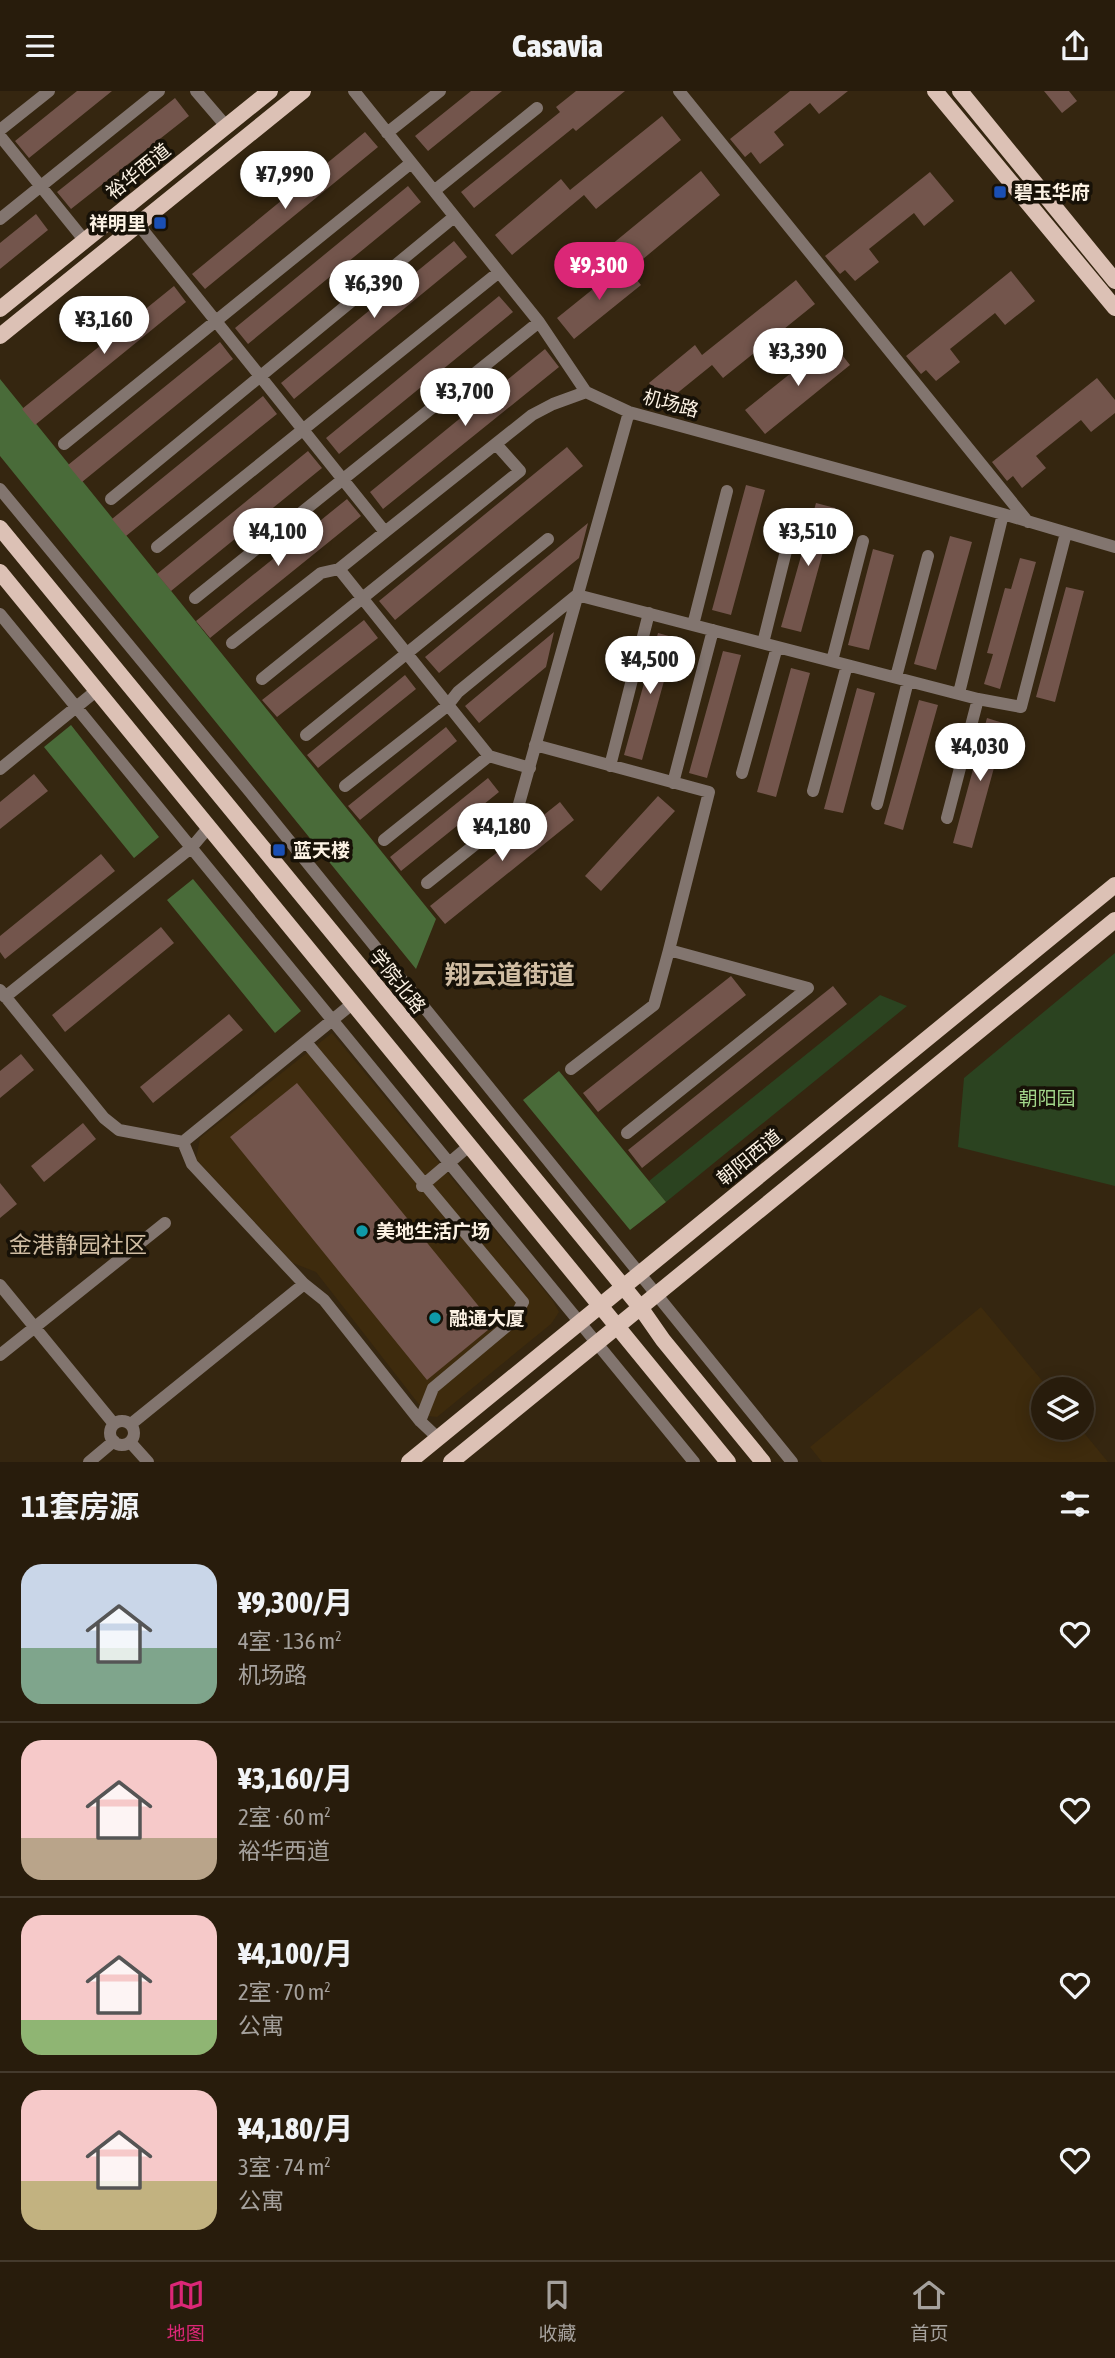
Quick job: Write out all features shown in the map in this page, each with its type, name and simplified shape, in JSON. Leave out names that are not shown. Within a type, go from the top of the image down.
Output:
[{"type":"main road","name":"裕华西道","points":[[0,309],[270,91]]},
{"type":"main road","points":[[0,336],[303,91]]},
{"type":"main road","points":[[935,91],[1115,308]]},
{"type":"main road","points":[[960,91],[1115,281]]},
{"type":"main road","points":[[226,125],[239,142]]},
{"type":"main road","name":"学院北路","points":[[0,528],[640,1307],[663,1340],[763,1462]]},
{"type":"main road","points":[[0,572],[727,1462]]},
{"type":"main road","points":[[208,828],[231,810]]},
{"type":"main road","name":"朝阳西道","points":[[409,1462],[1115,885]]},
{"type":"main road","points":[[455,1461],[1115,920]]},
{"type":"street","points":[[0,130],[49,91]]},
{"type":"street","points":[[0,219],[159,91]]},
{"type":"street","points":[[196,91],[226,125]]},
{"type":"street","points":[[232,643],[321,573],[339,569],[532,415],[586,392],[539,322],[354,91]]},
{"type":"street","points":[[387,133],[440,91]]},
{"type":"street","points":[[679,91],[1028,522]]},
{"type":"street","points":[[434,191],[537,108]]},
{"type":"street","points":[[0,136],[85,241]]},
{"type":"street","points":[[64,444],[411,163]]},
{"type":"street","points":[[111,499],[454,217]]},
{"type":"street","points":[[138,224],[385,533]]},
{"type":"street","points":[[157,547],[499,272]]},
{"type":"street","points":[[195,598],[539,322]]},
{"type":"street","name":"机场路","points":[[586,392],[629,412],[1115,547]]},
{"type":"street","points":[[427,883],[517,811],[629,412]]},
{"type":"street","points":[[262,679],[520,471],[496,444]]},
{"type":"street","points":[[0,489],[250,792],[792,1462]]},
{"type":"street","points":[[693,625],[727,491]]},
{"type":"street","points":[[960,694],[1003,514]]},
{"type":"street","points":[[763,643],[795,515]]},
{"type":"street","points":[[577,594],[978,699],[1021,707],[1066,533]]},
{"type":"street","points":[[306,735],[548,539]]},
{"type":"street","points":[[832,661],[863,541]]},
{"type":"street","points":[[877,804],[928,556]]},
{"type":"street","points":[[339,569],[489,757],[530,768]]},
{"type":"street","points":[[345,786],[447,706],[458,692],[577,594]]},
{"type":"street","points":[[610,766],[649,613]]},
{"type":"street","points":[[0,614],[694,1462]]},
{"type":"street","points":[[673,783],[713,630]]},
{"type":"street","points":[[742,773],[776,647]]},
{"type":"street","points":[[813,791],[847,665]]},
{"type":"street","points":[[0,769],[96,691]]},
{"type":"street","points":[[947,818],[978,699]]},
{"type":"street","points":[[535,745],[709,792],[654,1005],[572,1069]]},
{"type":"street","points":[[384,840],[489,757]]},
{"type":"street","points":[[231,810],[250,792]]},
{"type":"street","points":[[208,828],[192,847],[2,994],[104,1118],[118,1130],[183,1142],[352,1004]]},
{"type":"street","points":[[627,1133],[808,988],[669,950]]},
{"type":"street","points":[[304,1043],[424,1185],[522,1307],[513,1321],[433,1388],[420,1421]]},
{"type":"street","points":[[183,1142],[192,1164],[304,1284],[324,1300],[420,1421],[438,1438]]},
{"type":"street","points":[[424,1185],[469,1146]]},
{"type":"street","points":[[0,1355],[165,1223]]},
{"type":"street","points":[[131,1424],[304,1284]]},
{"type":"street","points":[[0,1286],[114,1424]]},
{"type":"street","points":[[121,1420],[131,1424],[135,1431],[130,1442],[120,1445],[114,1441],[110,1430],[114,1424],[121,1420]]},
{"type":"street","points":[[89,1462],[114,1441]]},
{"type":"street","points":[[130,1442],[148,1462]]},
{"type":"shaded area","points":[[332,1033],[553,1301],[559,1312],[551,1324],[437,1417],[428,1416],[316,1272],[293,1263],[196,1159],[200,1138]]},
{"type":"shaded area","points":[[981,1307],[1039,1377],[1031,1377],[1031,1440],[1090,1440],[1108,1462],[822,1462],[810,1447]]},
{"type":"green space","points":[[0,379],[436,919],[416,969],[0,456]]},
{"type":"green space","points":[[71,725],[159,837],[134,858],[44,747]]},
{"type":"green space","points":[[193,879],[301,1011],[275,1033],[167,900]]},
{"type":"green space","name":"朝阳园","points":[[1115,953],[1115,1186],[958,1147],[964,1078]]},
{"type":"green space","points":[[880,995],[907,1006],[666,1202],[649,1181]]},
{"type":"green space","points":[[559,1071],[666,1202],[630,1230],[523,1100]]},
{"type":"building","points":[[77,91],[112,91],[29,158],[15,141]]},
{"type":"building","points":[[471,91],[502,91],[428,151],[415,136]]},
{"type":"building","points":[[576,91],[625,91],[576,131],[573,128],[474,208],[461,192],[560,112],[556,107]]},
{"type":"building","points":[[790,91],[848,91],[819,114],[810,103],[774,132],[784,145],[760,164],[751,152],[745,157],[730,139]]},
{"type":"building","points":[[1044,91],[1069,91],[1077,101],[1062,113]]},
{"type":"building","points":[[175,98],[189,116],[71,209],[57,192]]},
{"type":"building","points":[[662,116],[681,140],[596,209],[584,195],[512,255],[495,235],[561,179],[570,190]]},
{"type":"building","points":[[365,132],[378,147],[205,289],[192,274]]},
{"type":"building","points":[[701,171],[720,195],[631,269],[611,245]]},
{"type":"building","points":[[930,172],[954,201],[924,226],[914,213],[869,249],[879,262],[855,281],[845,270],[840,274],[825,256]]},
{"type":"building","points":[[408,186],[421,202],[248,344],[235,328]]},
{"type":"building","points":[[36,214],[48,230],[0,269],[0,243]]},
{"type":"building","points":[[454,241],[467,257],[294,399],[281,383]]},
{"type":"building","points":[[624,264],[641,285],[574,339],[557,318]]},
{"type":"building","points":[[1011,271],[1035,301],[1005,325],[995,313],[950,349],[960,362],[936,381],[926,370],[921,374],[906,356]]},
{"type":"building","points":[[796,280],[815,304],[723,378],[712,365],[665,403],[649,383],[695,345],[702,355]]},
{"type":"building","points":[[174,286],[186,302],[35,425],[22,409]]},
{"type":"building","points":[[499,296],[513,312],[339,454],[326,438]]},
{"type":"building","points":[[831,341],[850,365],[765,434],[745,410]]},
{"type":"building","points":[[220,342],[233,359],[82,482],[68,465]]},
{"type":"building","points":[[545,349],[559,367],[383,509],[370,492]]},
{"type":"building","points":[[1097,378],[1115,400],[1115,413],[1091,432],[1081,420],[1036,456],[1046,468],[1022,488],[1013,476],[1007,481],[992,462]]},
{"type":"building","points":[[263,396],[277,414],[126,536],[112,519]]},
{"type":"building","points":[[567,447],[583,466],[395,620],[379,601]]},
{"type":"building","points":[[308,451],[322,468],[171,591],[157,574]]},
{"type":"building","points":[[746,485],[765,490],[731,615],[712,610]]},
{"type":"building","points":[[347,499],[361,516],[210,638],[196,621]]},
{"type":"building","points":[[816,503],[835,508],[801,632],[781,627]]},
{"type":"building","points":[[588,523],[579,558],[439,673],[425,657]]},
{"type":"building","points":[[950,536],[972,542],[936,670],[914,664]]},
{"type":"building","points":[[873,549],[894,555],[869,650],[848,645]]},
{"type":"building","points":[[1020,558],[1036,562],[1000,689],[984,684],[993,654],[987,653],[1005,588],[1011,589]]},
{"type":"building","points":[[1066,587],[1084,591],[1055,702],[1036,697]]},
{"type":"building","points":[[364,620],[378,638],[277,717],[262,700]]},
{"type":"building","points":[[554,632],[546,667],[479,723],[465,706]]},
{"type":"building","points":[[658,633],[676,638],[642,760],[624,755]]},
{"type":"building","points":[[723,651],[741,655],[707,778],[689,773]]},
{"type":"building","points":[[791,668],[810,673],[776,797],[757,792]]},
{"type":"building","points":[[405,675],[416,689],[318,768],[307,755]]},
{"type":"building","points":[[857,688],[875,693],[843,813],[824,809]]},
{"type":"building","points":[[919,700],[938,705],[903,830],[884,824]]},
{"type":"building","points":[[987,718],[1006,724],[972,848],[953,843]]},
{"type":"building","points":[[446,727],[457,741],[360,820],[348,806]]},
{"type":"building","points":[[34,774],[48,791],[0,829],[0,802]]},
{"type":"building","points":[[488,778],[499,792],[401,871],[390,857]]},
{"type":"building","points":[[658,796],[675,811],[601,891],[585,876]]},
{"type":"building","points":[[560,802],[574,820],[445,924],[430,906]]},
{"type":"building","points":[[101,854],[115,871],[5,959],[0,952],[0,936]]},
{"type":"building","points":[[161,927],[174,943],[65,1032],[52,1015]]},
{"type":"building","points":[[731,976],[746,995],[598,1112],[583,1093]]},
{"type":"building","points":[[833,986],[847,1004],[642,1168],[628,1150]]},
{"type":"building","points":[[229,1014],[243,1030],[153,1103],[140,1087]]},
{"type":"building","points":[[21,1054],[34,1070],[0,1098],[0,1071]]},
{"type":"building","name":"美地生活广场","points":[[297,1083],[494,1325],[427,1380],[230,1137]]},
{"type":"building","points":[[83,1123],[96,1139],[44,1182],[31,1166]]},
{"type":"building","points":[[0,1183],[17,1204],[0,1218]]},
{"type":"place","name":"碧玉华府","points":[[1000,192]]},
{"type":"place","name":"祥明里","points":[[160,223]]},
{"type":"place","name":"蓝天楼","points":[[279,850]]},
{"type":"place","name":"美地生活广场","points":[[362,1231]]},
{"type":"place","name":"融通大厦","points":[[435,1318]]},
{"type":"district","name":"翔云道街道","points":[[510,975]]},
{"type":"district","name":"金港静园社区","points":[[78,1245]]}]
